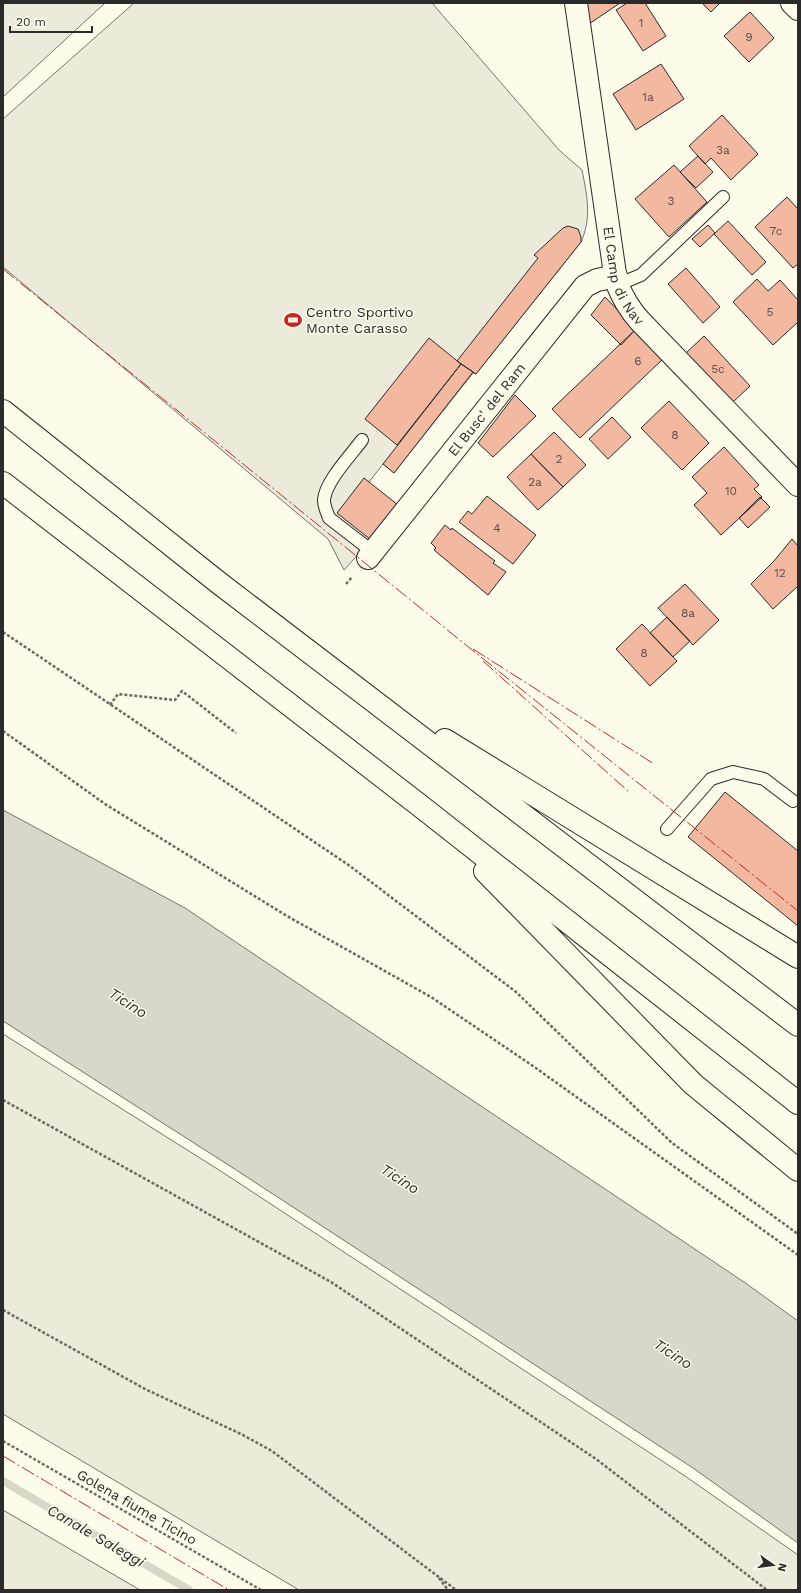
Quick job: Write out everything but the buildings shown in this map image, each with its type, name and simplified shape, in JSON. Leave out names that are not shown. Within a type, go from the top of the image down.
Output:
[{"type":"main road","name":"El Camp di Nav","points":[[576,3],[616,278],[628,307],[798,485]]},
{"type":"main road","points":[[792,3],[798,9]]},
{"type":"main road","name":"El Busc' del Ram","points":[[370,555],[585,286],[597,280],[616,278]]},
{"type":"main road","points":[[3,411],[219,583],[798,1025]]},
{"type":"main road","points":[[3,483],[423,808],[798,1103]]},
{"type":"main road","points":[[346,680],[798,957]]},
{"type":"main road","points":[[423,808],[692,1084],[798,1170]]},
{"type":"lane","points":[[616,278],[629,280],[641,275],[723,197]]},
{"type":"lane","points":[[362,440],[329,485],[324,500],[326,511],[330,518],[370,555]]},
{"type":"lane","points":[[667,829],[711,779],[733,772],[764,779],[796,801]]},
{"type":"path","points":[[3,632],[350,866],[516,992],[672,1143],[798,1234]]},
{"type":"path","points":[[110,705],[118,694],[175,700],[182,691],[236,733]]},
{"type":"path","points":[[3,731],[105,804],[287,916],[431,997],[533,1066],[798,1255]]},
{"type":"path","points":[[3,1100],[331,1282],[596,1459],[767,1590]]},
{"type":"path","points":[[3,1310],[145,1389],[242,1434],[272,1451],[456,1590]]},
{"type":"path","name":"Golena fiume Ticino","points":[[3,1441],[261,1590]]},
{"type":"path","points":[[436,1575],[448,1590]]},
{"type":"shaded area","points":[[3,3],[105,3],[3,97]]},
{"type":"shaded area","name":"Centro Sportivo Monte Carasso","points":[[134,3],[432,3],[559,150],[582,170],[588,206],[586,224],[581,242],[476,374],[473,373],[394,473],[383,464],[369,482],[371,540],[344,570],[328,539],[3,267],[3,119]]},
{"type":"shaded area","points":[[3,1034],[219,1170],[685,1476],[798,1555],[798,1590],[299,1590],[3,1414]]},
{"type":"shaded area","points":[[3,1510],[140,1590],[3,1590]]},
{"type":"water","name":"Ticino","points":[[3,810],[185,908],[744,1282],[798,1321],[798,1543],[693,1468],[230,1166],[3,1021]]},
{"type":"waterway","name":"Canale Saleggi","points":[[3,1481],[189,1590]]},
{"type":"power","points":[[3,269],[461,641],[798,911]]},
{"type":"power","points":[[473,649],[654,764]]},
{"type":"power","points":[[483,661],[629,792]]},
{"type":"power","points":[[3,1456],[229,1590]]},
{"type":"place","name":"Centro Sportivo Monte Carasso","points":[[293,320]]}]
